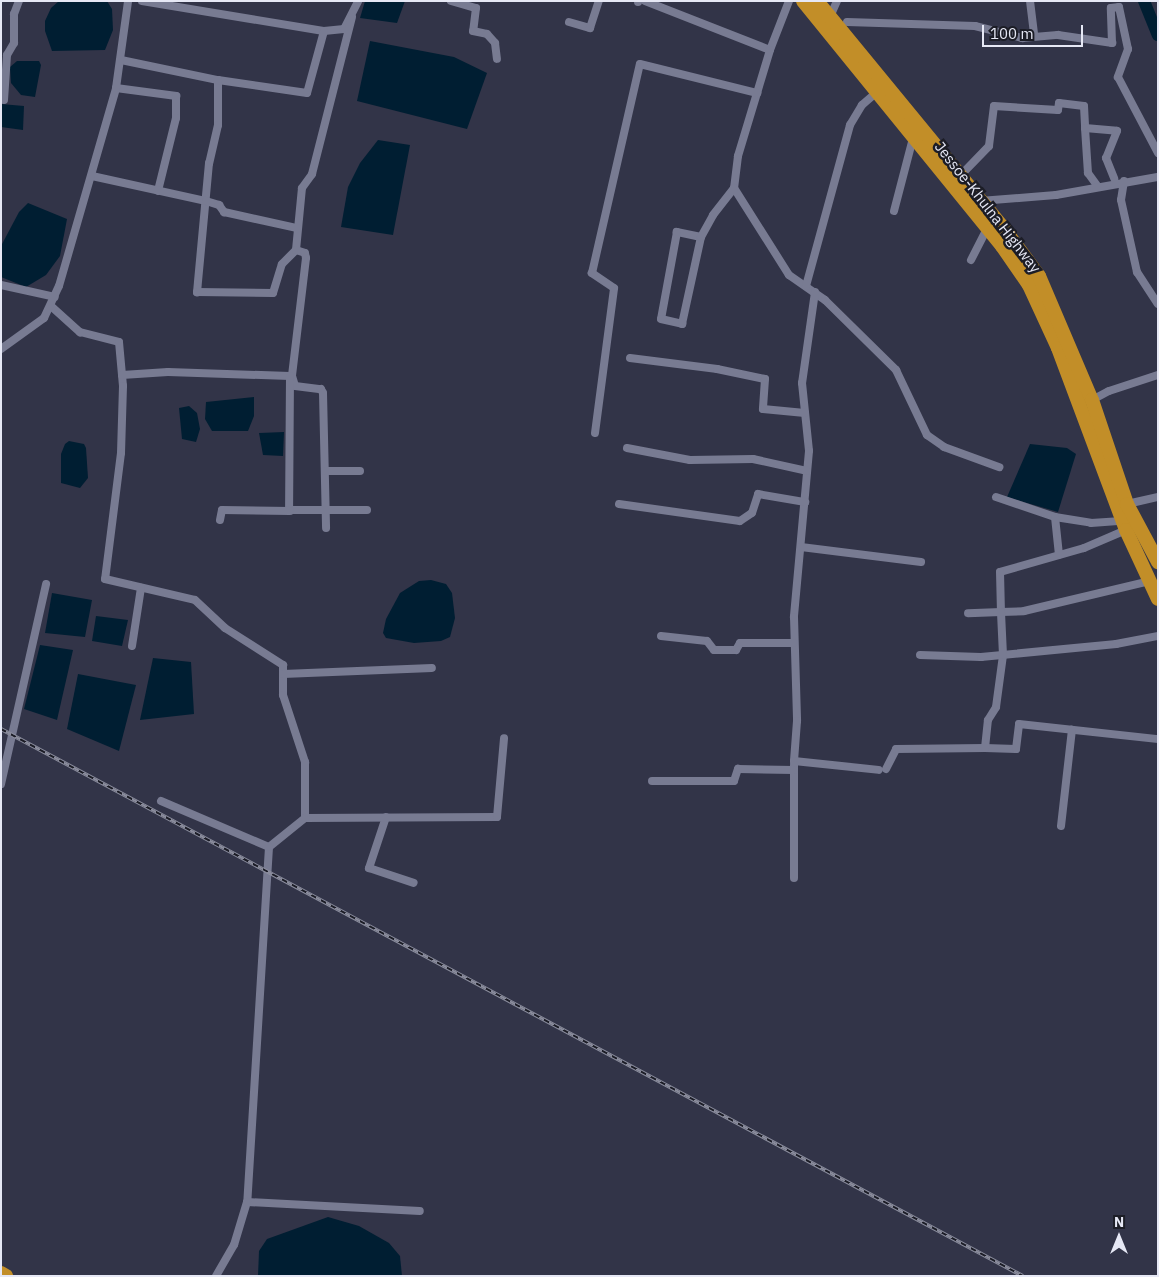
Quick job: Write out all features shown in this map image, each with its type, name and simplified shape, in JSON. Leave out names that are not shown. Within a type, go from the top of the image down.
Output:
[{"type":"highway","name":"Jessoe-Khulna Highway","points":[[803,1],[827,22],[959,176],[978,201],[1002,226],[1039,276],[1092,400],[1127,504],[1158,562]]},
{"type":"highway","name":"Jessoe-Khulna Highway","points":[[817,1],[827,22],[876,93],[1018,267],[1042,310],[1122,525],[1158,599]]},
{"type":"highway","points":[[1,1273],[6,1276]]},
{"type":"street","points":[[4,100],[7,55],[14,43],[14,14],[19,1]]},
{"type":"street","points":[[1,349],[37,324],[52,307],[92,176],[116,88],[128,1]]},
{"type":"street","points":[[142,1],[324,31],[344,29],[352,17]]},
{"type":"street","points":[[218,80],[218,126],[209,163],[197,292],[273,293],[282,264],[296,250],[302,188],[312,174],[352,17],[358,1]]},
{"type":"street","points":[[451,1],[476,8],[473,31],[487,34],[495,43],[497,59]]},
{"type":"street","points":[[569,22],[590,28],[599,1]]},
{"type":"street","points":[[645,1],[770,50]]},
{"type":"street","points":[[701,236],[677,232],[661,319],[682,324],[701,236],[713,215],[734,188],[738,156],[770,50],[789,1]]},
{"type":"street","points":[[827,22],[837,1]]},
{"type":"street","points":[[1030,1],[1034,34]]},
{"type":"street","points":[[847,22],[975,26],[1022,38],[1058,35],[1112,43],[1111,8],[1120,7],[1128,49],[1118,77],[1158,153]]},
{"type":"street","points":[[121,60],[218,80],[307,94],[324,31]]},
{"type":"street","points":[[595,433],[614,288],[592,273],[640,64],[757,93]]},
{"type":"street","points":[[116,88],[176,96],[176,118],[158,191]]},
{"type":"street","points":[[806,286],[850,125],[862,105],[876,93]]},
{"type":"street","points":[[959,176],[989,146],[994,106],[1058,110],[1059,103],[1084,106],[1088,173],[1098,187]]},
{"type":"street","points":[[1085,128],[1117,131],[1106,158],[1114,178]]},
{"type":"street","points":[[894,211],[913,138]]},
{"type":"street","points":[[92,176],[206,201],[219,205],[224,212],[297,228]]},
{"type":"street","points":[[978,201],[1056,195],[1124,181],[1157,178]]},
{"type":"street","points":[[1124,181],[1121,200],[1137,272],[1158,304]]},
{"type":"street","points":[[734,188],[780,264],[815,292],[882,352],[896,370],[927,435],[944,447],[999,468]]},
{"type":"street","points":[[971,260],[987,228]]},
{"type":"street","points":[[296,250],[305,253],[306,258],[292,376],[295,386],[321,388],[323,393],[326,528]]},
{"type":"street","points":[[1,285],[55,297]]},
{"type":"street","points":[[794,878],[794,761],[797,721],[793,643],[808,471],[802,384],[815,292]]},
{"type":"street","points":[[52,307],[80,332],[119,342],[122,376],[121,453],[106,579],[195,600],[225,628],[283,666],[283,696],[305,762],[305,818]]},
{"type":"street","points":[[630,358],[717,369],[766,379],[763,409],[805,413]]},
{"type":"street","points":[[122,376],[177,372],[290,376],[287,440],[290,510]]},
{"type":"street","points":[[1092,400],[1109,391],[1158,375]]},
{"type":"street","points":[[627,448],[690,460],[753,460],[808,471]]},
{"type":"street","points":[[325,471],[360,471]]},
{"type":"street","points":[[619,504],[740,521],[752,513],[758,494],[805,502]]},
{"type":"street","points":[[996,497],[1055,517],[1091,523],[1122,525]]},
{"type":"street","points":[[1127,504],[1158,497]]},
{"type":"street","points":[[220,520],[222,510],[368,510]]},
{"type":"street","points":[[1055,517],[1059,555]]},
{"type":"street","points":[[985,748],[988,720],[996,707],[1003,654],[1000,572],[1059,555],[1122,525]]},
{"type":"street","points":[[802,546],[921,562]]},
{"type":"street","points":[[968,614],[1024,611],[1150,582]]},
{"type":"street","points":[[1,784],[46,584]]},
{"type":"street","points":[[132,646],[141,588]]},
{"type":"street","points":[[661,636],[707,641],[714,650],[736,650],[740,643],[793,643]]},
{"type":"street","points":[[920,655],[1003,654],[1116,644],[1158,636]]},
{"type":"street","points":[[283,674],[432,668]]},
{"type":"street","points":[[794,761],[882,769],[896,749],[1016,749],[1019,724],[1158,739]]},
{"type":"street","points":[[1061,826],[1072,730]]},
{"type":"street","points":[[216,1276],[238,1236],[247,1202],[269,847],[305,818],[497,817],[504,738]]},
{"type":"street","points":[[652,781],[734,781],[738,769],[794,770]]},
{"type":"street","points":[[162,801],[269,847]]},
{"type":"street","points":[[386,817],[370,868],[414,883]]},
{"type":"street","points":[[247,1202],[420,1211]]},
{"type":"water","points":[[59,1],[107,1],[112,9],[113,30],[105,50],[52,51],[45,31],[45,21],[51,8]]},
{"type":"water","points":[[365,1],[405,1],[397,23],[360,18]]},
{"type":"water","points":[[370,41],[454,57],[487,73],[467,129],[357,101]]},
{"type":"water","points":[[17,61],[39,61],[41,65],[35,97],[21,95],[11,83],[10,67]]},
{"type":"water","points":[[1,104],[24,106],[23,130],[1,127]]},
{"type":"water","points":[[378,140],[410,145],[393,235],[341,227],[348,187],[360,163]]},
{"type":"water","points":[[28,203],[67,219],[60,256],[46,275],[26,287],[1,277],[1,246],[19,212]]},
{"type":"water","points":[[254,397],[254,416],[248,431],[212,431],[205,419],[206,402]]},
{"type":"water","points":[[189,406],[197,413],[200,429],[196,442],[182,439],[179,408]]},
{"type":"water","points":[[284,432],[283,456],[263,455],[259,433]]},
{"type":"water","points":[[69,441],[84,444],[86,448],[88,478],[80,488],[61,483],[61,454],[65,444]]},
{"type":"water","points":[[1030,444],[1067,448],[1076,454],[1058,512],[1007,497]]},
{"type":"water","points":[[431,580],[446,584],[452,593],[455,618],[450,637],[441,641],[414,643],[386,638],[383,633],[386,619],[400,593],[419,581]]},
{"type":"water","points":[[52,593],[92,600],[85,637],[45,633]]},
{"type":"water","points":[[96,616],[128,620],[122,646],[92,641]]},
{"type":"water","points":[[40,645],[73,650],[57,720],[24,709]]},
{"type":"water","points":[[153,658],[191,662],[194,714],[140,720]]},
{"type":"water","points":[[78,674],[136,685],[119,751],[67,729]]},
{"type":"water","points":[[328,1217],[359,1226],[389,1243],[400,1256],[402,1276],[258,1276],[259,1251],[267,1239]]},
{"type":"waterway","points":[[1144,1],[1158,35]]},
{"type":"railway","points":[[1,729],[1023,1276]]}]
